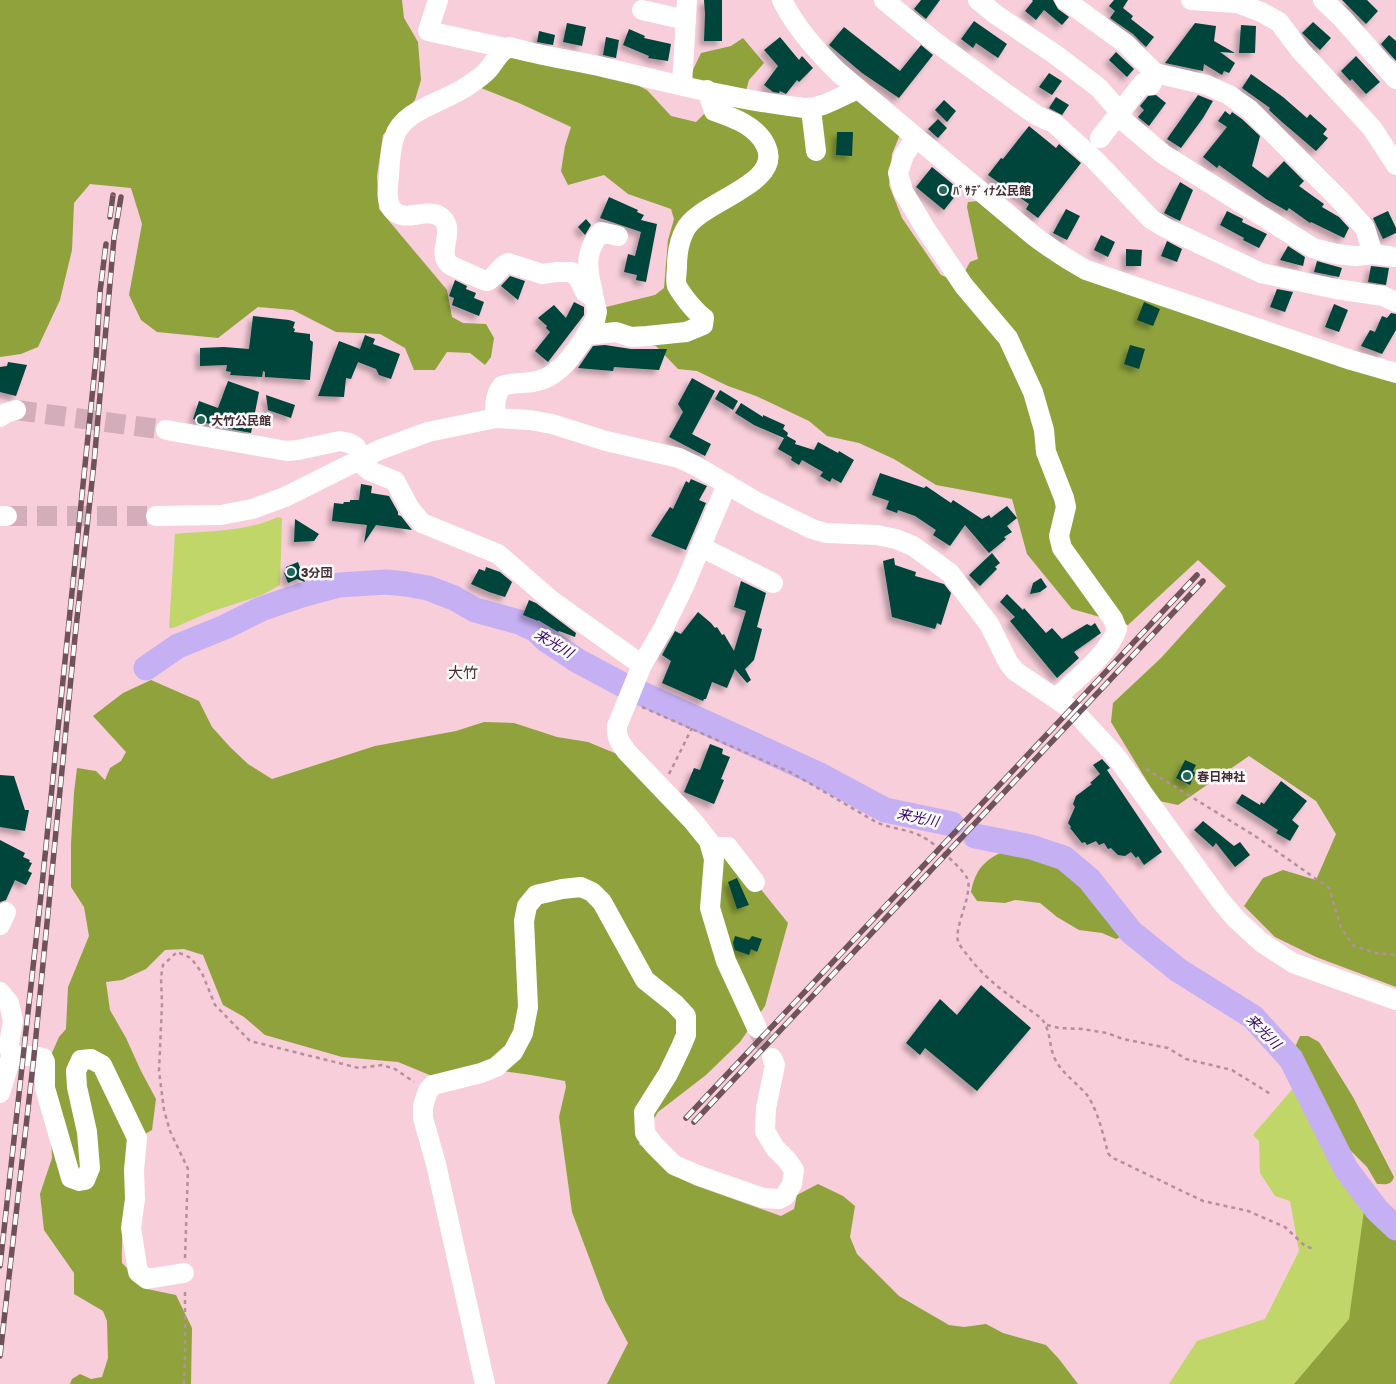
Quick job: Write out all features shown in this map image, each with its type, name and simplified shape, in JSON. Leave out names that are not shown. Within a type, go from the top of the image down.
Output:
[{"type":"street","points":[[438,0],[428,31],[505,48],[510,47],[756,102],[811,108],[858,89]]},
{"type":"street","points":[[682,85],[688,0]]},
{"type":"street","points":[[782,0],[815,49],[858,89],[1052,250],[1086,270],[1351,360],[1396,373]]},
{"type":"street","points":[[978,0],[1099,88],[1120,112],[1125,122],[1163,154],[1313,248],[1336,254],[1356,256],[1373,254],[1396,257]]},
{"type":"street","points":[[1065,0],[1126,44],[1155,72],[1207,85],[1229,95],[1250,110],[1339,199],[1365,228],[1373,254]]},
{"type":"street","points":[[1191,0],[1236,3],[1262,12],[1279,22],[1300,50],[1372,128],[1396,165]]},
{"type":"street","points":[[1323,0],[1342,18],[1396,79]]},
{"type":"street","points":[[897,4],[934,41],[1008,95],[1036,114],[1054,123],[1095,160],[1151,219],[1164,227],[1261,273],[1336,289],[1383,296],[1396,302]]},
{"type":"street","points":[[642,10],[686,20]]},
{"type":"street","points":[[505,48],[487,71],[468,86],[454,95],[412,114],[397,128],[391,149],[387,196],[390,206],[395,212],[404,216],[429,213],[442,219],[448,230],[445,250],[447,261],[450,265],[481,280],[490,280],[500,268],[508,263],[542,274],[569,272],[577,276],[585,292],[594,298]]},
{"type":"street","points":[[1100,138],[1143,83],[1150,85],[1155,72]]},
{"type":"street","points":[[586,335],[616,332],[631,337],[647,336],[686,332],[703,325],[704,318],[694,310],[676,285],[677,253],[685,228],[700,214],[754,182],[769,164],[770,153],[763,139],[754,129],[734,118],[714,111],[707,90]]},
{"type":"street","points":[[811,108],[816,151]]},
{"type":"street","points":[[916,137],[904,155],[898,173],[903,191],[964,286],[1008,338],[1032,392],[1044,430],[1046,452],[1064,498],[1066,508],[1059,536],[1062,548],[1118,629],[1110,643],[1094,662],[1056,698]]},
{"type":"street","points":[[496,418],[495,401],[502,386],[537,382],[548,378],[564,365],[586,335],[595,320],[597,312],[588,271],[592,242],[601,232],[618,236]]},
{"type":"street","points":[[156,516],[221,514],[252,510],[285,497],[378,450],[428,432],[496,418],[530,420],[552,424],[606,441],[679,458],[812,530],[826,533],[877,535],[896,538],[930,557],[950,573],[996,636],[1008,662],[1015,671],[1074,712],[1115,755],[1220,900],[1237,920],[1261,942],[1293,962],[1396,1000]]},
{"type":"street","points":[[166,430],[287,450],[298,450],[340,441],[349,443],[356,448],[365,467],[370,471],[395,481],[410,509],[422,522],[498,554],[552,602],[640,669]]},
{"type":"street","points":[[727,484],[701,547],[664,627],[640,669],[617,726],[616,734],[626,751],[709,841],[714,859],[710,908],[726,961],[757,1028]]},
{"type":"street","points":[[701,547],[773,582]]},
{"type":"street","points":[[711,848],[728,847],[754,882]]},
{"type":"street","points":[[485,1384],[436,1164],[423,1118],[423,1106],[428,1091],[433,1085],[481,1073],[496,1067],[513,1052],[523,1034],[528,1007],[524,920],[527,906],[536,895],[581,887],[592,892],[602,902],[645,980],[675,1004],[686,1016],[686,1034],[682,1047],[668,1074],[644,1112],[645,1133],[674,1165],[763,1198],[778,1199],[784,1196],[792,1184],[794,1170],[775,1148],[765,1130],[766,1108],[774,1065],[772,1058]]},
{"type":"street","points":[[0,992],[10,1003],[13,1021],[9,1044],[11,1057],[0,1091]]},
{"type":"street","points":[[11,1057],[24,1055],[43,1058],[45,1062],[45,1088],[55,1127],[71,1178],[79,1181],[85,1180],[90,1168],[87,1132],[77,1087],[76,1071],[81,1060],[91,1059],[102,1065],[137,1138],[134,1170],[135,1199],[131,1228],[138,1272],[147,1278],[184,1273]]},
{"type":"path","points":[[627,701],[792,773],[876,822],[884,826],[913,833],[935,846],[967,878],[969,888],[958,933],[960,945],[989,981],[1041,1018],[1047,1025],[1055,1059],[1066,1075],[1093,1104],[1108,1153],[1111,1157],[1203,1201],[1248,1211],[1285,1227],[1306,1246],[1314,1249]]},
{"type":"path","points":[[663,790],[692,728]]},
{"type":"path","points":[[1142,767],[1255,836],[1329,888],[1341,928],[1354,946],[1376,953],[1396,956]]},
{"type":"path","points":[[184,1384],[186,1352],[184,1273],[188,1169],[170,1132],[164,1110],[159,1071],[162,1004],[160,977],[163,965],[177,952],[191,958],[202,973],[215,1006],[250,1041],[359,1068],[382,1065],[395,1069],[428,1091]]},
{"type":"path","points":[[1047,1025],[1106,1033],[1123,1039],[1168,1048],[1186,1059],[1232,1070],[1272,1095]]},
{"type":"green space","points":[[0,0],[402,0],[404,18],[418,42],[421,80],[415,100],[383,135],[377,176],[379,209],[447,290],[452,317],[463,323],[486,324],[494,338],[491,357],[485,365],[470,353],[447,352],[435,370],[414,370],[405,348],[380,334],[336,332],[293,310],[258,307],[218,338],[157,332],[141,320],[129,295],[142,224],[131,188],[90,184],[74,203],[72,250],[60,300],[38,347],[21,354],[0,357]]},
{"type":"green space","points":[[743,38],[764,63],[749,80],[745,94],[757,105],[855,93],[901,132],[892,154],[889,185],[902,218],[941,275],[951,279],[964,273],[970,262],[978,259],[967,207],[968,202],[978,201],[1053,257],[1396,382],[1396,987],[1316,957],[1275,937],[1244,906],[1263,878],[1283,870],[1316,880],[1336,834],[1316,801],[1249,756],[1178,805],[1159,801],[1111,722],[1113,703],[1161,658],[1226,586],[1198,560],[1128,625],[1072,609],[1027,554],[1012,499],[936,485],[894,459],[859,443],[827,436],[809,421],[756,396],[728,386],[697,371],[678,369],[656,346],[624,339],[605,324],[606,307],[655,295],[664,288],[668,240],[674,219],[671,209],[628,194],[604,175],[568,185],[561,171],[565,146],[571,127],[481,88],[509,58],[534,60],[625,79],[647,90],[671,116],[696,122],[705,113],[691,74],[701,53],[731,46]]},
{"type":"green space","points":[[278,517],[282,518],[280,585],[262,595],[169,628],[175,534],[253,526]]},
{"type":"green space","points":[[151,680],[199,701],[212,727],[230,747],[248,764],[272,779],[375,746],[456,731],[484,722],[514,723],[557,737],[588,742],[617,754],[747,872],[788,923],[765,1006],[740,1042],[706,1075],[658,1112],[639,1144],[694,1185],[781,1216],[794,1209],[797,1195],[818,1184],[843,1196],[855,1206],[850,1237],[857,1254],[899,1296],[949,1325],[964,1327],[986,1324],[1003,1333],[1046,1345],[1078,1384],[607,1384],[628,1343],[605,1300],[572,1212],[559,1117],[566,1087],[565,1081],[481,1068],[432,1076],[398,1062],[342,1057],[265,1035],[244,1017],[223,1005],[203,955],[184,949],[165,950],[146,969],[122,980],[106,982],[110,1010],[156,1099],[152,1130],[140,1137],[130,1184],[123,1231],[122,1263],[147,1289],[176,1295],[192,1328],[191,1384],[70,1384],[72,1379],[80,1374],[91,1379],[102,1377],[108,1358],[107,1321],[103,1311],[74,1294],[74,1273],[44,1230],[40,1194],[52,1158],[48,1062],[59,1037],[66,1029],[68,987],[89,936],[84,907],[71,887],[74,793],[77,768],[96,771],[105,780],[110,768],[121,761],[126,752],[93,716],[123,693]]},
{"type":"green space","points":[[1012,848],[1059,864],[1077,877],[1122,932],[1123,936],[1116,939],[1102,933],[1079,930],[1057,917],[1040,903],[1015,900],[1005,903],[977,901],[971,892],[976,875],[990,859]]},
{"type":"green space","points":[[1300,1036],[1308,1036],[1319,1042],[1353,1097],[1394,1177],[1389,1183],[1377,1184],[1367,1167],[1339,1139],[1317,1100],[1309,1077],[1297,1065],[1294,1053]]},
{"type":"green space","points":[[1301,1079],[1376,1195],[1349,1319],[1294,1384],[1169,1384],[1197,1341],[1265,1319],[1299,1251],[1290,1201],[1275,1196],[1260,1173],[1259,1141],[1253,1135]]},
{"type":"green space","points":[[1366,1196],[1396,1229],[1396,1384],[1294,1384],[1349,1319]]},
{"type":"building","points":[[704,0],[722,0],[722,41],[704,41]]},
{"type":"building","points":[[921,0],[940,0],[926,19],[914,9]]},
{"type":"building","points":[[1032,0],[1053,0],[1058,9],[1069,17],[1062,25],[1044,10],[1036,20],[1025,11]]},
{"type":"building","points":[[1114,0],[1128,0],[1123,8],[1133,16],[1131,19],[1154,37],[1146,47],[1133,34],[1110,18],[1115,11],[1109,6]]},
{"type":"building","points":[[1342,0],[1367,0],[1378,11],[1366,24]]},
{"type":"building","points":[[974,21],[1007,44],[998,58],[976,43],[973,48],[961,39]]},
{"type":"building","points":[[1313,22],[1331,38],[1320,50],[1302,33]]},
{"type":"building","points":[[567,23],[586,27],[582,46],[563,42]]},
{"type":"building","points":[[1195,23],[1216,26],[1214,41],[1235,53],[1220,52],[1235,63],[1229,73],[1224,71],[1222,75],[1204,64],[1203,71],[1165,63]]},
{"type":"building","points":[[1241,25],[1256,26],[1255,53],[1239,53]]},
{"type":"building","points":[[844,27],[900,71],[921,45],[933,55],[899,98],[862,73],[829,45]]},
{"type":"building","points":[[629,29],[645,36],[644,38],[671,44],[668,61],[648,58],[649,56],[623,45]]},
{"type":"building","points":[[539,31],[555,35],[553,45],[537,42]]},
{"type":"building","points":[[1389,35],[1396,41],[1396,61],[1381,44]]},
{"type":"building","points":[[606,37],[619,40],[616,58],[603,55]]},
{"type":"building","points":[[780,37],[799,60],[802,56],[813,68],[799,82],[797,80],[786,94],[780,91],[779,93],[773,92],[764,85],[778,66],[764,50]]},
{"type":"building","points":[[1116,52],[1134,69],[1127,77],[1109,60]]},
{"type":"building","points":[[1356,56],[1380,82],[1366,94],[1352,79],[1350,81],[1341,71]]},
{"type":"building","points":[[1049,73],[1062,81],[1052,95],[1039,87]]},
{"type":"building","points":[[1251,74],[1283,97],[1307,118],[1310,114],[1327,129],[1323,134],[1328,138],[1316,151],[1269,110],[1270,108],[1242,88]]},
{"type":"building","points":[[1156,95],[1166,103],[1149,126],[1138,117],[1144,110],[1140,106],[1148,96]]},
{"type":"building","points":[[1198,95],[1213,101],[1181,148],[1167,139]]},
{"type":"building","points":[[1056,97],[1069,105],[1062,115],[1049,108]]},
{"type":"building","points":[[944,100],[956,111],[947,122],[935,110]]},
{"type":"building","points":[[1225,111],[1230,115],[1232,112],[1242,119],[1260,136],[1252,166],[1268,178],[1284,161],[1304,181],[1299,186],[1324,204],[1322,207],[1339,217],[1349,228],[1344,238],[1310,223],[1289,208],[1287,211],[1266,199],[1219,165],[1217,168],[1203,157],[1227,127],[1218,121]]},
{"type":"building","points":[[938,119],[947,128],[938,138],[928,129]]},
{"type":"building","points":[[1029,126],[1056,148],[1059,144],[1081,163],[1038,218],[1026,209],[1029,204],[988,175]]},
{"type":"building","points":[[837,132],[853,132],[852,156],[836,155]]},
{"type":"building","points":[[932,167],[960,190],[944,210],[916,187]]},
{"type":"building","points":[[1180,182],[1193,190],[1180,221],[1164,213]]},
{"type":"building","points":[[609,197],[638,210],[637,212],[644,215],[641,220],[657,224],[646,282],[636,280],[637,275],[624,272],[628,254],[635,256],[641,232],[600,218]]},
{"type":"building","points":[[1066,209],[1080,216],[1067,240],[1053,233]]},
{"type":"building","points":[[1227,211],[1243,219],[1242,222],[1267,234],[1259,248],[1220,225]]},
{"type":"building","points":[[1388,211],[1396,228],[1396,233],[1383,239],[1373,218]]},
{"type":"building","points":[[586,219],[591,225],[585,235],[578,227]]},
{"type":"building","points":[[1101,235],[1115,242],[1108,257],[1094,250]]},
{"type":"building","points":[[1167,241],[1182,249],[1177,262],[1161,256]]},
{"type":"building","points":[[1288,246],[1305,257],[1303,266],[1280,260]]},
{"type":"building","points":[[1126,249],[1142,250],[1141,266],[1126,266]]},
{"type":"building","points":[[1317,261],[1342,268],[1339,277],[1314,272]]},
{"type":"building","points":[[1371,266],[1389,268],[1386,285],[1368,282]]},
{"type":"building","points":[[510,276],[525,281],[518,300],[501,286]]},
{"type":"building","points":[[455,280],[467,286],[466,289],[476,293],[474,298],[484,302],[479,316],[452,305],[454,298],[449,296]]},
{"type":"building","points":[[1277,289],[1293,292],[1285,312],[1270,307]]},
{"type":"building","points":[[574,302],[584,307],[584,315],[548,362],[535,351],[550,332],[546,328],[547,326],[538,318],[554,305],[566,318]]},
{"type":"building","points":[[1144,302],[1160,309],[1153,326],[1137,320]]},
{"type":"building","points":[[1334,304],[1348,310],[1339,332],[1325,327]]},
{"type":"building","points":[[1391,313],[1396,314],[1396,330],[1382,354],[1361,346],[1370,330],[1375,332],[1382,316],[1387,318]]},
{"type":"building","points":[[253,316],[289,320],[295,322],[294,332],[310,334],[310,340],[313,342],[310,380],[265,377],[265,372],[263,371],[262,377],[230,375],[231,372],[226,371],[227,365],[200,366],[200,348],[249,349]]},
{"type":"building","points":[[365,335],[375,339],[373,344],[400,354],[391,379],[379,375],[376,369],[358,362],[351,379],[346,378],[344,397],[318,396],[339,341],[360,349]]},
{"type":"building","points":[[605,345],[631,349],[667,349],[659,370],[614,367],[613,371],[578,368],[593,346]]},
{"type":"building","points":[[1130,345],[1145,349],[1139,369],[1124,364]]},
{"type":"building","points":[[8,362],[27,365],[16,396],[0,392],[0,367],[7,366]]},
{"type":"building","points":[[692,378],[715,391],[692,434],[711,444],[705,456],[669,437],[683,412],[678,404]]},
{"type":"building","points":[[228,381],[259,392],[251,433],[193,419],[199,401],[218,408]]},
{"type":"building","points":[[720,390],[738,401],[733,410],[715,399]]},
{"type":"building","points":[[266,395],[295,405],[291,418],[268,410]]},
{"type":"building","points":[[741,403],[763,417],[763,415],[785,425],[783,429],[788,433],[787,436],[796,441],[795,444],[814,450],[818,442],[854,460],[841,483],[832,478],[830,482],[820,476],[823,472],[802,460],[799,465],[791,460],[792,457],[778,449],[784,438],[754,425],[735,413]]},
{"type":"building","points":[[880,473],[924,488],[926,486],[951,503],[953,500],[982,519],[989,515],[991,518],[1007,506],[1017,518],[1007,526],[1012,532],[1004,537],[1006,539],[989,553],[965,525],[950,546],[933,535],[936,530],[915,516],[898,510],[897,513],[886,509],[889,501],[872,495]]},
{"type":"building","points":[[691,479],[707,486],[699,500],[706,503],[686,550],[651,536],[670,507],[673,509],[686,481],[689,483]]},
{"type":"building","points":[[361,484],[372,486],[371,493],[389,496],[398,515],[401,516],[412,530],[376,525],[364,543],[367,525],[332,521],[334,503],[343,504],[344,502],[350,502],[350,500],[359,500]]},
{"type":"building","points":[[295,519],[319,534],[314,541],[294,542]]},
{"type":"building","points":[[992,553],[1000,563],[995,567],[997,569],[980,586],[969,575]]},
{"type":"building","points":[[894,558],[895,565],[916,572],[915,576],[944,584],[951,593],[941,625],[937,623],[935,629],[892,617],[883,561]]},
{"type":"building","points":[[298,562],[305,582],[297,579],[288,583],[284,573],[288,572],[286,567]]},
{"type":"building","points":[[486,567],[500,572],[512,582],[505,597],[471,584],[479,569],[485,571]]},
{"type":"building","points":[[1041,578],[1047,587],[1040,592],[1030,594],[1033,583]]},
{"type":"building","points":[[741,581],[766,593],[757,627],[762,629],[754,660],[745,669],[751,680],[747,683],[735,669],[727,688],[712,682],[706,699],[703,701],[662,683],[671,661],[662,655],[675,631],[681,634],[698,612],[715,628],[717,627],[722,635],[724,634],[734,651],[746,611],[734,607]]},
{"type":"building","points":[[1007,594],[1023,610],[1024,608],[1046,633],[1052,628],[1062,639],[1087,624],[1091,626],[1095,623],[1101,633],[1074,652],[1079,658],[1057,678],[1010,621],[1015,617],[1000,602]]},
{"type":"building","points":[[529,600],[536,603],[576,633],[575,637],[558,632],[538,620],[523,615]]},
{"type":"building","points":[[710,744],[723,749],[722,754],[730,757],[721,779],[724,780],[714,804],[684,792],[694,768],[700,770]]},
{"type":"building","points":[[1102,759],[1110,768],[1107,770],[1162,852],[1144,865],[1138,856],[1136,858],[1131,852],[1125,856],[1118,855],[1111,848],[1108,849],[1104,843],[1099,845],[1096,841],[1087,845],[1085,842],[1082,843],[1068,823],[1075,807],[1073,804],[1076,796],[1092,784],[1090,783],[1100,774],[1093,765]]},
{"type":"building","points":[[1185,760],[1196,765],[1190,785],[1176,778]]},
{"type":"building","points":[[0,775],[14,776],[25,810],[29,810],[25,831],[0,827]]},
{"type":"building","points":[[1281,781],[1307,801],[1292,820],[1299,826],[1290,841],[1276,833],[1278,830],[1236,803],[1242,794],[1260,805],[1261,802],[1264,804]]},
{"type":"building","points":[[1203,821],[1234,846],[1240,842],[1250,855],[1235,867],[1216,843],[1213,847],[1194,830]]},
{"type":"building","points":[[0,840],[25,853],[23,857],[32,863],[28,871],[32,873],[26,885],[15,880],[6,900],[0,902]]},
{"type":"building","points":[[737,878],[749,905],[737,909],[728,882]]},
{"type":"building","points":[[735,936],[749,940],[752,936],[762,939],[757,952],[751,949],[749,955],[735,950],[733,943]]},
{"type":"building","points":[[981,985],[1031,1028],[977,1091],[925,1048],[920,1055],[906,1043],[940,999],[957,1015]]},
{"type":"waterway","name":"来光川","points":[[146,668],[178,646],[225,627],[261,609],[302,595],[339,585],[386,582],[428,588],[454,598],[475,610],[519,622],[536,630],[545,639],[578,661],[623,685],[818,774],[885,810],[952,824]]},
{"type":"waterway","name":"来光川","points":[[975,836],[1031,847],[1064,858],[1089,879],[1131,932],[1178,970],[1253,1017],[1291,1059],[1346,1169],[1377,1210],[1396,1228]]},
{"type":"tunnel","points":[[16,410],[166,430]]},
{"type":"tunnel","points":[[7,516],[156,516]]},
{"type":"tunnel","points":[[757,1028],[772,1058]]},
{"type":"railway","points":[[110,217],[113,195]]},
{"type":"railway","points":[[0,1356],[34,1056],[94,463],[114,238],[121,197]]},
{"type":"railway","points":[[0,1266],[41,895],[106,244]]},
{"type":"railway","points":[[686,1118],[1197,575]]},
{"type":"railway","points":[[694,1122],[1203,581]]},
{"type":"place","name":"ﾊﾟｻﾃﾞｨﾅ公民館","points":[[943,190]]},
{"type":"place","name":"大竹公民館","points":[[201,420]]},
{"type":"place","name":"3分団","points":[[291,572]]},
{"type":"place","name":"春日神社","points":[[1187,776]]},
{"type":"district","name":"大竹","points":[[463,672]]}]
